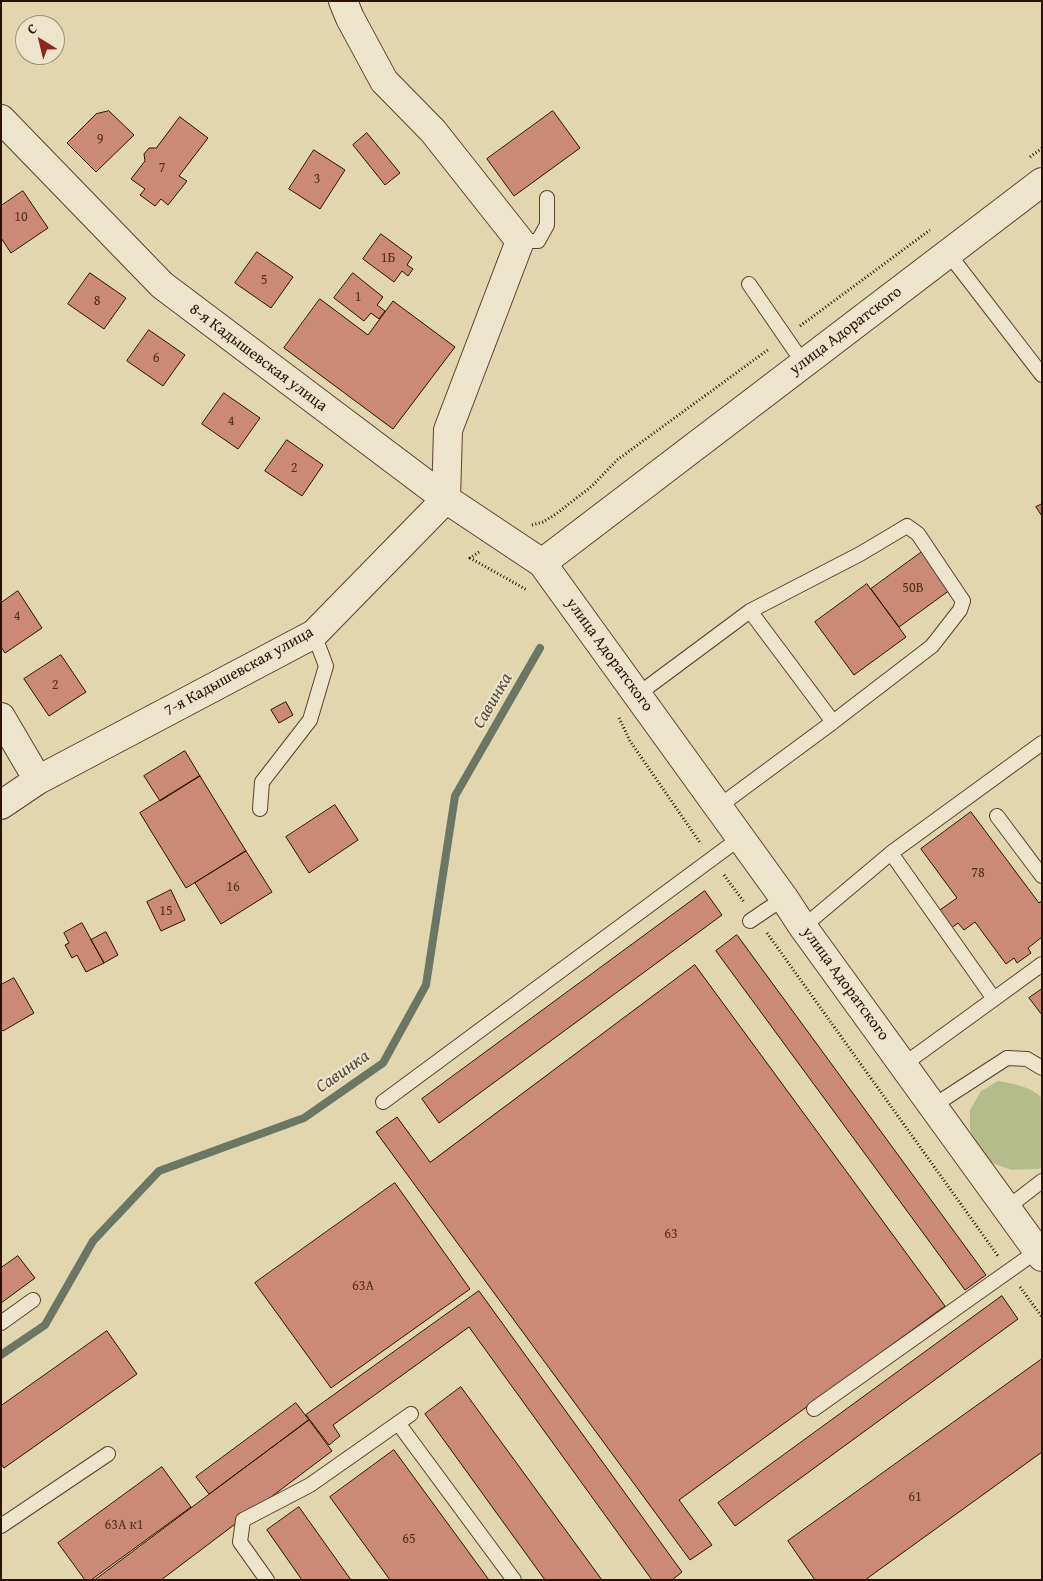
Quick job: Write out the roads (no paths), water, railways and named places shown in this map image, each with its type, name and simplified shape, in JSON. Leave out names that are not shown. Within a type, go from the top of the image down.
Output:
[{"type":"street","points":[[343,1],[350,18],[384,81],[433,132],[520,241],[448,430],[446,499]]},
{"type":"street","name":"8-я Кадышевская улица","points":[[1,119],[162,285],[446,499],[542,563]]},
{"type":"street","name":"улица Адоратского","points":[[1040,1254],[802,927],[784,898],[542,563],[1042,182]]},
{"type":"street","name":"7-я Кадышевская улица","points":[[1,805],[38,780],[314,634],[446,499]]},
{"type":"street","points":[[1,717],[38,780]]},
{"type":"lane","points":[[520,241],[538,241],[547,225],[547,198]]},
{"type":"lane","points":[[948,253],[1042,375]]},
{"type":"lane","points":[[749,284],[804,364]]},
{"type":"lane","points":[[637,695],[750,611],[860,554],[907,526],[918,534],[963,601],[960,610],[932,646],[718,807]]},
{"type":"lane","points":[[750,611],[833,722]]},
{"type":"lane","points":[[260,809],[262,782],[305,727],[313,711],[326,666],[314,634]]},
{"type":"lane","points":[[802,927],[891,853],[1042,743]]},
{"type":"lane","points":[[997,816],[1042,876]]},
{"type":"lane","points":[[383,1102],[740,838]]},
{"type":"lane","points":[[891,853],[994,999]]},
{"type":"lane","points":[[750,921],[784,898]]},
{"type":"lane","points":[[903,1065],[1042,964]]},
{"type":"lane","points":[[933,1106],[1007,1058],[1027,1059],[1042,1068]]},
{"type":"lane","points":[[1007,1208],[1042,1181]]},
{"type":"lane","points":[[814,1409],[1040,1254]]},
{"type":"lane","points":[[1,1323],[33,1300]]},
{"type":"lane","points":[[267,1580],[240,1542],[243,1520],[310,1485],[410,1414]]},
{"type":"lane","points":[[398,1423],[514,1580]]},
{"type":"lane","points":[[1,1526],[108,1454]]},
{"type":"waterway","name":"Савинка","points":[[1,1355],[45,1325],[93,1241],[159,1171],[304,1118],[383,1063],[426,985],[455,796],[540,648]]}]
